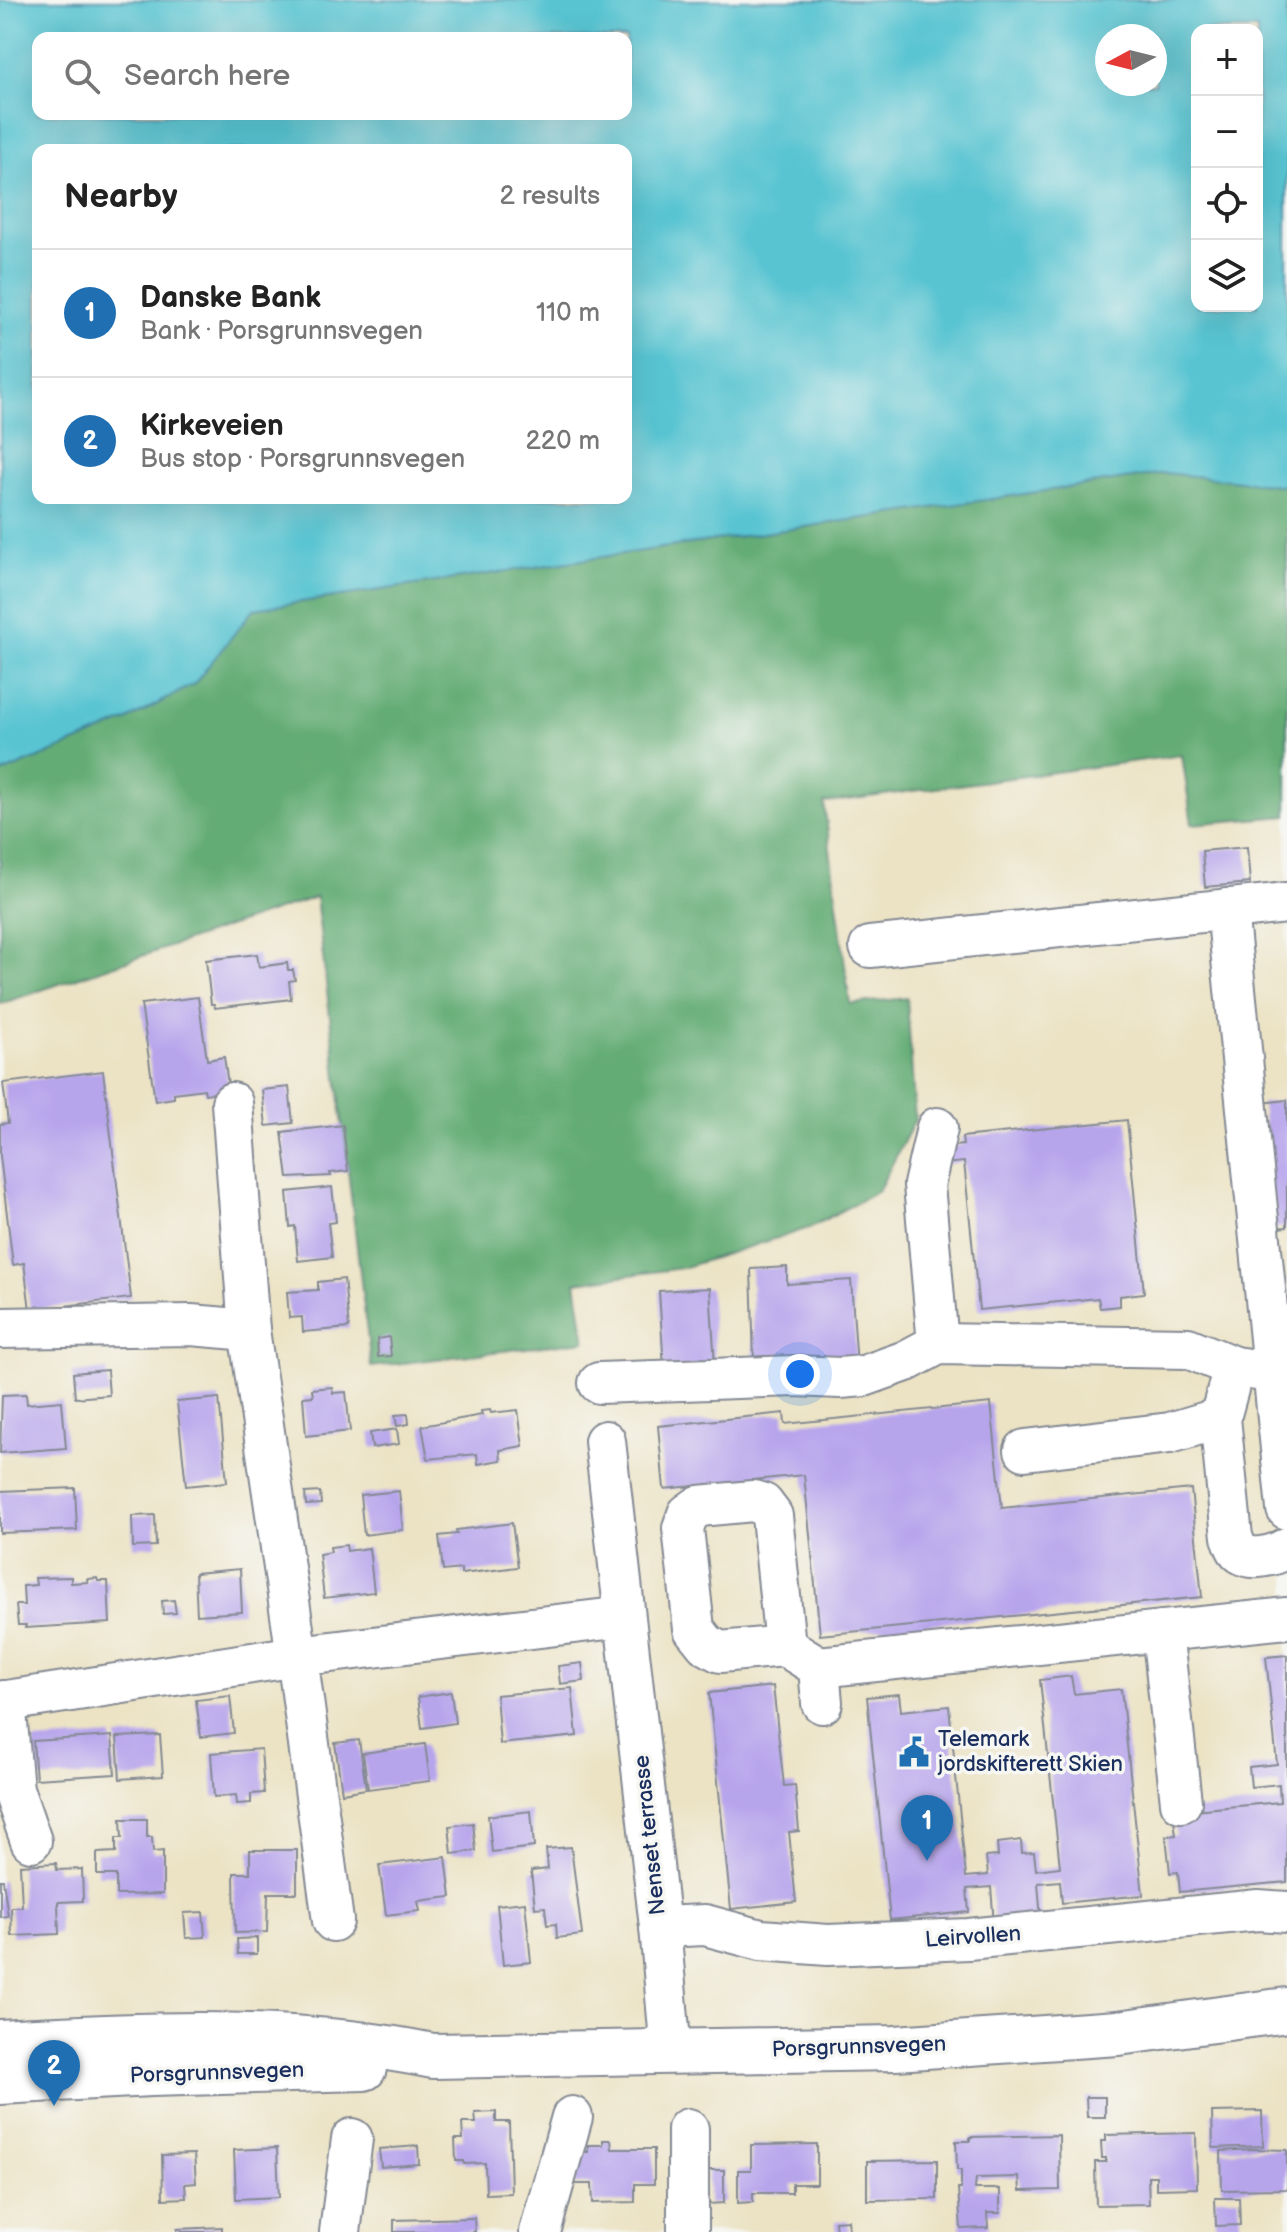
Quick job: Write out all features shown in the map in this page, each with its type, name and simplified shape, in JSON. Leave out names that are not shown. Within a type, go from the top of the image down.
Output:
[{"type":"highway","name":"Porsgrunnsvegen","points":[[0,2042],[120,2036],[291,2039],[380,2045],[433,2056],[895,2048],[1118,2033],[1286,2011]]},
{"type":"highway","name":"Porsgrunnsvegen","points":[[0,2082],[382,2068],[433,2056]]},
{"type":"street","points":[[870,947],[1287,903]]},
{"type":"street","points":[[1227,909],[1279,1326],[1287,1509]]},
{"type":"street","points":[[232,1103],[249,1330],[333,1921]]},
{"type":"street","points":[[937,1128],[924,1185],[938,1344]]},
{"type":"street","points":[[0,1328],[191,1325],[249,1330]]},
{"type":"street","points":[[599,1383],[852,1377],[906,1361],[938,1344],[1188,1348],[1234,1367],[1280,1374]]},
{"type":"street","points":[[1234,1367],[1220,1418],[1232,1537],[1238,1551],[1247,1557],[1270,1556],[1287,1548]]},
{"type":"street","points":[[1025,1450],[1170,1433],[1220,1418]]},
{"type":"street","name":"Nenset terrasse","points":[[605,1441],[660,1927],[671,2053]]},
{"type":"street","points":[[31,1841],[13,1789],[3,1702],[297,1656],[624,1617]]},
{"type":"street","points":[[785,1646],[820,1685],[993,1667],[1162,1631],[1287,1618]]},
{"type":"street","points":[[1162,1631],[1181,1802]]},
{"type":"street","name":"Leirvollen","points":[[660,1927],[705,1925],[761,1940],[828,1945],[968,1939],[1258,1910],[1287,1912]]},
{"type":"street","points":[[540,2232],[572,2117]]},
{"type":"street","points":[[688,2129],[688,2232]]},
{"type":"street","points":[[340,2232],[352,2139]]},
{"type":"green space","points":[[1165,473],[1287,486],[1287,816],[1192,824],[1182,755],[824,803],[850,1004],[907,998],[915,1120],[878,1191],[809,1228],[682,1268],[576,1282],[585,1341],[371,1367],[316,897],[0,1004],[0,774],[124,722],[194,684],[253,609]]},
{"type":"water","points":[[0,0],[1287,0],[1287,486],[1165,473],[254,609],[194,684],[124,722],[0,774]]},
{"type":"building","points":[[1247,847],[1250,883],[1205,887],[1202,851]]},
{"type":"building","points":[[257,954],[259,967],[287,963],[288,970],[293,970],[295,980],[289,981],[291,999],[215,1008],[211,1004],[206,960]]},
{"type":"building","points":[[198,997],[207,1060],[224,1057],[229,1091],[205,1094],[204,1089],[174,1093],[174,1098],[155,1101],[141,1004]]},
{"type":"building","points":[[103,1071],[131,1298],[30,1310],[24,1263],[13,1265],[0,1156],[0,1124],[8,1123],[3,1083]]},
{"type":"building","points":[[289,1087],[293,1123],[266,1126],[262,1090]]},
{"type":"building","points":[[1287,1100],[1287,1227],[1274,1228],[1262,1103]]},
{"type":"building","points":[[1127,1120],[1144,1293],[1120,1296],[1120,1306],[1100,1308],[1098,1298],[979,1310],[964,1162],[944,1164],[943,1147],[963,1145],[962,1137]]},
{"type":"building","points":[[343,1125],[348,1171],[330,1173],[331,1176],[288,1178],[282,1132]]},
{"type":"building","points":[[332,1187],[336,1222],[328,1223],[332,1257],[298,1261],[295,1226],[290,1227],[287,1192]]},
{"type":"building","points":[[787,1267],[787,1284],[851,1280],[857,1366],[754,1362],[751,1269]]},
{"type":"building","points":[[344,1279],[349,1328],[303,1332],[302,1317],[289,1318],[287,1292],[318,1290],[318,1282]]},
{"type":"building","points":[[710,1288],[715,1365],[664,1368],[659,1291]]},
{"type":"building","points":[[389,1337],[391,1356],[378,1357],[377,1339]]},
{"type":"building","points":[[107,1370],[109,1395],[75,1398],[73,1373]]},
{"type":"building","points":[[332,1387],[333,1393],[346,1392],[350,1431],[306,1436],[303,1397],[313,1396],[312,1389]]},
{"type":"building","points":[[26,1394],[27,1404],[62,1401],[66,1448],[0,1453],[2,1395]]},
{"type":"building","points":[[219,1398],[227,1482],[186,1486],[177,1402]]},
{"type":"building","points":[[991,1403],[1002,1508],[1191,1489],[1202,1597],[820,1635],[804,1475],[664,1489],[658,1426],[784,1413],[785,1424]]},
{"type":"building","points":[[490,1410],[491,1413],[518,1410],[523,1446],[500,1450],[501,1460],[478,1464],[477,1454],[428,1459],[422,1426],[482,1415],[481,1411]]},
{"type":"building","points":[[408,1414],[409,1424],[397,1426],[395,1415]]},
{"type":"building","points":[[397,1429],[399,1444],[372,1448],[370,1433]]},
{"type":"building","points":[[75,1488],[77,1530],[0,1533],[0,1491]]},
{"type":"building","points":[[399,1491],[403,1530],[364,1535],[360,1495]]},
{"type":"building","points":[[320,1492],[321,1504],[306,1505],[305,1493]]},
{"type":"building","points":[[155,1515],[156,1546],[133,1547],[132,1516]]},
{"type":"building","points":[[512,1523],[518,1567],[461,1574],[461,1569],[443,1571],[439,1536],[457,1534],[456,1530]]},
{"type":"building","points":[[346,1545],[347,1551],[369,1548],[374,1592],[324,1598],[319,1554],[331,1552],[330,1547]]},
{"type":"building","points":[[240,1569],[242,1612],[197,1615],[195,1573]]},
{"type":"building","points":[[71,1577],[71,1583],[97,1578],[98,1581],[108,1581],[110,1623],[25,1628],[26,1625],[18,1625],[16,1605],[24,1605],[23,1586],[36,1585],[35,1578]]},
{"type":"building","points":[[174,1600],[176,1613],[163,1614],[162,1601]]},
{"type":"building","points":[[1287,1655],[1287,1882],[1180,1892],[1178,1872],[1170,1873],[1166,1836],[1176,1835],[1173,1812],[1280,1802],[1279,1784],[1251,1787],[1249,1767],[1277,1764],[1266,1657]]},
{"type":"building","points":[[582,1663],[584,1681],[560,1684],[558,1666]]},
{"type":"building","points":[[1071,1676],[1074,1694],[1121,1689],[1143,1895],[1062,1903],[1060,1881],[1038,1883],[1041,1920],[994,1924],[991,1887],[967,1889],[969,1912],[890,1920],[867,1697],[899,1694],[901,1711],[949,1706],[966,1877],[988,1875],[986,1857],[998,1856],[997,1843],[1021,1840],[1022,1853],[1034,1852],[1036,1870],[1060,1867],[1040,1680]]},
{"type":"building","points":[[773,1686],[784,1786],[795,1785],[799,1831],[789,1832],[796,1902],[731,1909],[709,1693]]},
{"type":"building","points":[[572,1688],[577,1736],[500,1744],[496,1695]]},
{"type":"building","points":[[451,1692],[455,1723],[422,1728],[418,1697]]},
{"type":"building","points":[[230,1696],[234,1733],[201,1737],[196,1700]]},
{"type":"building","points":[[160,1735],[163,1776],[120,1779],[117,1737]]},
{"type":"building","points":[[112,1736],[115,1774],[36,1779],[33,1741]]},
{"type":"building","points":[[359,1740],[366,1789],[342,1793],[335,1743]]},
{"type":"building","points":[[425,1744],[430,1781],[368,1789],[363,1753]]},
{"type":"building","points":[[261,1749],[264,1793],[251,1794],[251,1803],[237,1804],[236,1795],[214,1797],[211,1753]]},
{"type":"building","points":[[531,1811],[534,1847],[492,1852],[488,1816]]},
{"type":"building","points":[[121,1819],[147,1819],[147,1837],[152,1837],[153,1852],[163,1851],[163,1894],[116,1895],[116,1875],[97,1875],[97,1853],[116,1852],[116,1838],[122,1838]]},
{"type":"building","points":[[473,1823],[476,1851],[452,1854],[449,1826]]},
{"type":"building","points":[[571,1847],[582,1935],[557,1938],[556,1924],[547,1925],[545,1907],[535,1908],[531,1871],[548,1869],[546,1849]]},
{"type":"building","points":[[250,1850],[297,1850],[297,1893],[268,1893],[267,1932],[235,1933],[234,1873],[250,1873]]},
{"type":"building","points":[[446,1857],[451,1897],[418,1901],[420,1911],[386,1915],[379,1865]]},
{"type":"building","points":[[56,1863],[57,1870],[82,1869],[83,1901],[58,1902],[59,1934],[12,1936],[11,1907],[22,1907],[20,1865]]},
{"type":"building","points":[[0,1880],[3,1880],[8,1916],[0,1917]]},
{"type":"building","points":[[525,1902],[531,1962],[503,1965],[497,1905]]},
{"type":"building","points":[[203,1912],[205,1937],[186,1938],[184,1913]]},
{"type":"building","points":[[257,1938],[257,1954],[238,1954],[237,1939]]},
{"type":"building","points":[[1086,2097],[1105,2097],[1105,2117],[1087,2117]]},
{"type":"building","points":[[1262,2111],[1263,2146],[1213,2148],[1212,2112]]},
{"type":"building","points":[[496,2112],[496,2122],[509,2122],[511,2193],[486,2194],[485,2163],[464,2164],[464,2161],[456,2161],[455,2139],[463,2139],[462,2123],[476,2123],[475,2113]]},
{"type":"building","points":[[1196,2133],[1197,2188],[1156,2189],[1156,2176],[1148,2176],[1149,2204],[1096,2205],[1095,2162],[1106,2162],[1106,2158],[1102,2158],[1101,2141],[1106,2141],[1106,2135]]},
{"type":"building","points":[[1059,2135],[1060,2190],[1020,2191],[1019,2177],[976,2178],[975,2189],[1000,2189],[1000,2213],[987,2213],[988,2228],[961,2229],[958,2189],[961,2189],[961,2170],[957,2170],[956,2141],[970,2141],[970,2137]]},
{"type":"building","points":[[603,2140],[611,2140],[612,2149],[654,2149],[654,2184],[635,2184],[635,2202],[593,2203],[592,2184],[575,2184],[575,2152],[588,2152],[588,2145],[603,2145]]},
{"type":"building","points":[[817,2144],[817,2184],[792,2184],[792,2193],[753,2193],[753,2202],[738,2203],[738,2170],[751,2170],[751,2145]]},
{"type":"building","points":[[418,2146],[419,2164],[381,2167],[379,2149]]},
{"type":"building","points":[[277,2148],[279,2197],[236,2199],[234,2150]]},
{"type":"building","points":[[1287,2150],[1287,2189],[1222,2190],[1221,2151]]},
{"type":"building","points":[[194,2154],[196,2183],[185,2184],[186,2198],[163,2199],[162,2155]]},
{"type":"building","points":[[937,2160],[937,2199],[867,2200],[867,2161]]},
{"type":"building","points":[[708,2170],[724,2170],[724,2203],[708,2204]]},
{"type":"building","points":[[1215,2198],[1239,2198],[1240,2225],[1216,2226]]},
{"type":"building","points":[[474,2218],[475,2232],[394,2232],[394,2220]]},
{"type":"building","points":[[848,2220],[849,2232],[836,2232],[835,2221]]},
{"type":"building","points":[[222,2227],[222,2232],[177,2232],[177,2229]]},
{"type":"place","name":"Telemark jordskifterett Skien","points":[[914,1752]]},
{"type":"place","name":"Danske Bank","points":[[927,1861]]},
{"type":"place","name":"Kirkeveien","points":[[54,2106]]}]
